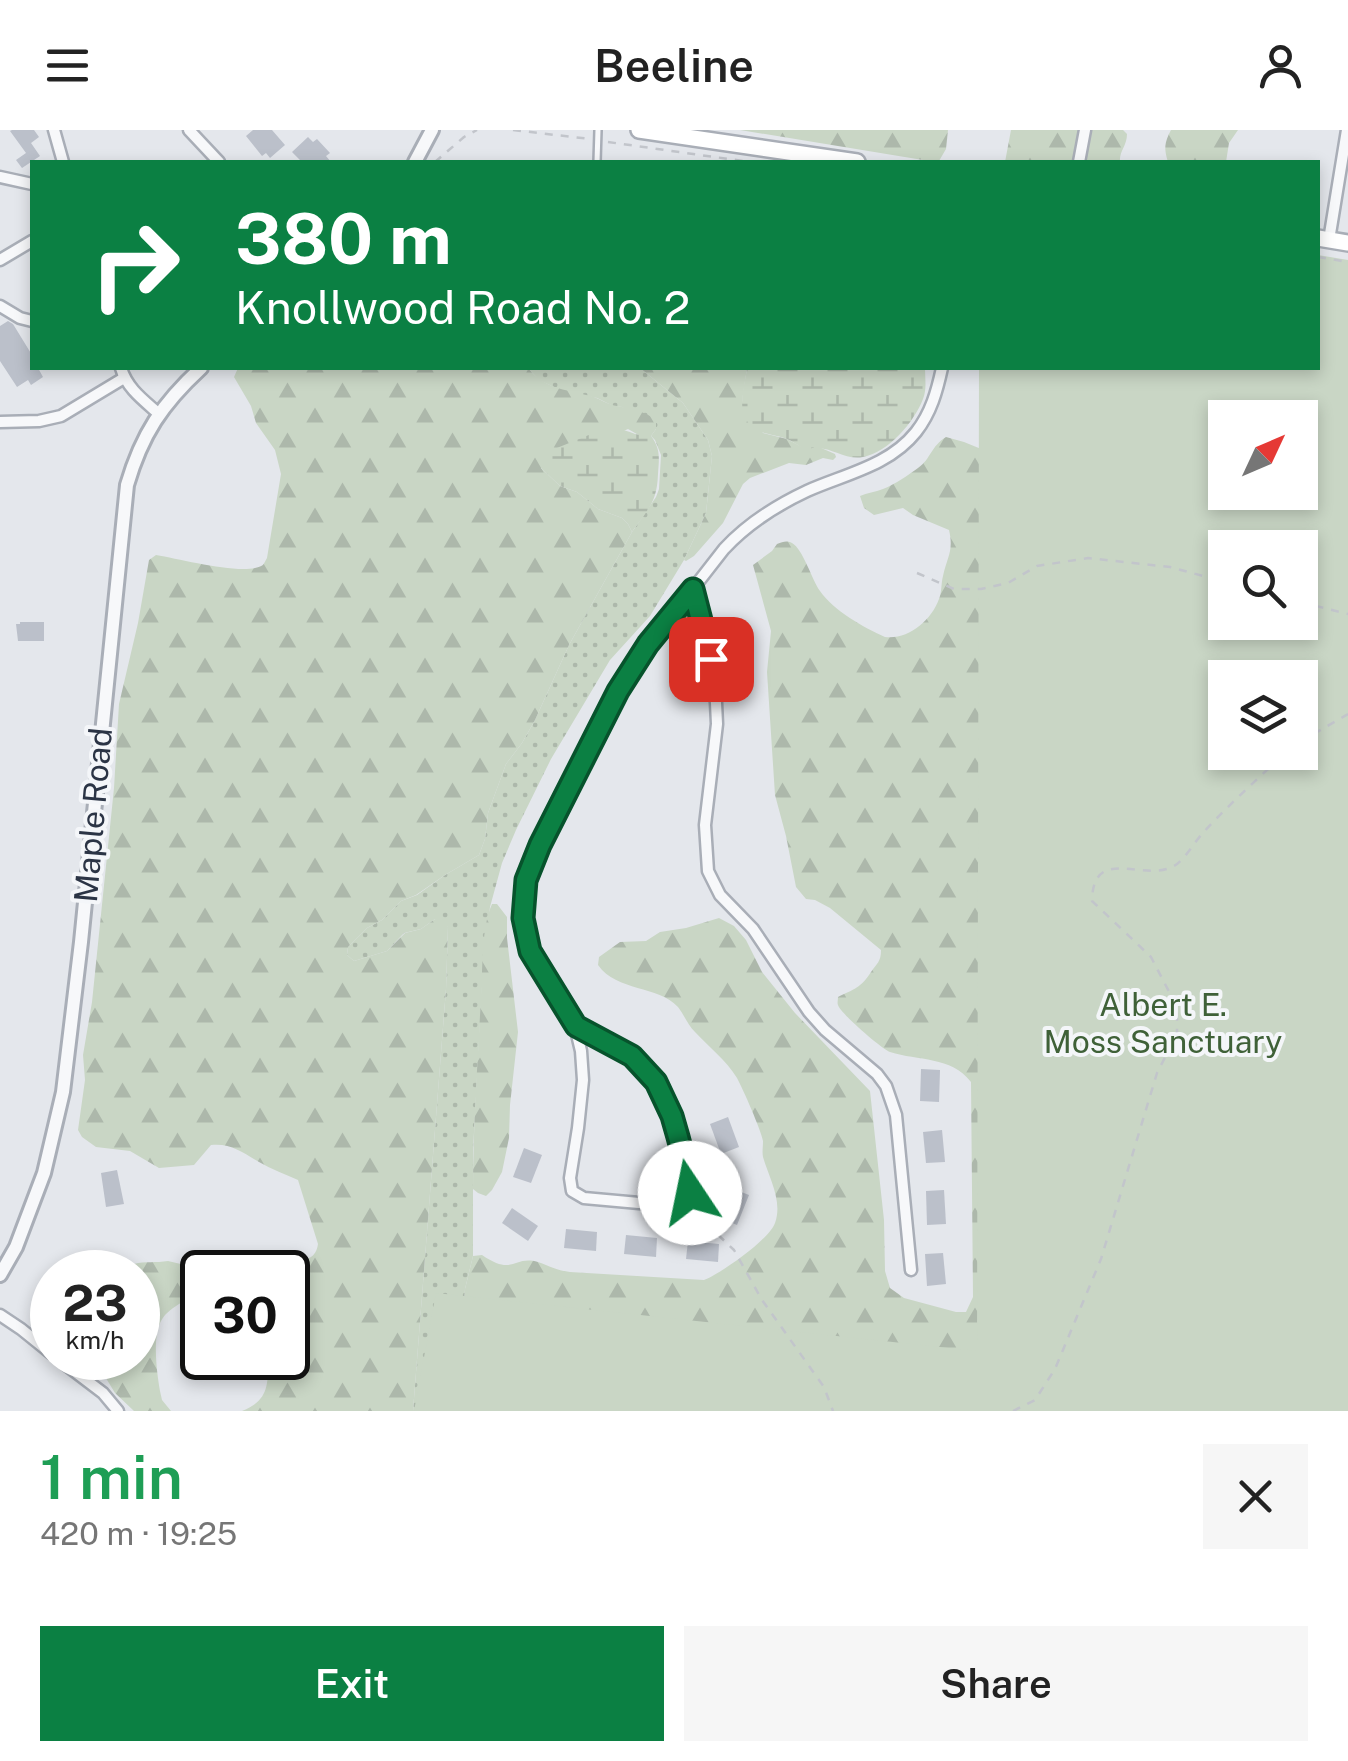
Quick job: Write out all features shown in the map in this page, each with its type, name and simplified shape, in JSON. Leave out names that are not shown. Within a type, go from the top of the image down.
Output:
[{"type":"main road","points":[[639,130],[752,154],[831,160]]},
{"type":"main road","points":[[1323,239],[1348,243]]},
{"type":"street","points":[[54,130],[62,160]]},
{"type":"street","points":[[190,130],[217,160]]},
{"type":"street","points":[[416,160],[432,130]]},
{"type":"street","points":[[1079,160],[1085,130]]},
{"type":"street","points":[[1323,239],[1347,130]]},
{"type":"street","points":[[0,176],[30,187]]},
{"type":"street","points":[[0,260],[30,242]]},
{"type":"street","points":[[0,306],[30,320]]},
{"type":"street","name":"Maple Road","points":[[0,1275],[16,1248],[44,1173],[62,1092],[127,485],[142,439],[158,413],[199,370]]},
{"type":"street","points":[[576,1026],[632,1056],[656,1082],[672,1116],[684,1157],[689,1179],[686,1205],[678,1208],[584,1198],[572,1191],[570,1178],[583,1080],[581,1050],[576,1026],[530,951],[523,918],[526,880],[564,796],[632,667],[724,549],[756,519],[899,450],[930,410],[941,370]]},
{"type":"street","points":[[0,422],[40,422],[61,416],[122,373],[133,390],[158,413]]},
{"type":"street","points":[[693,589],[711,659],[716,703],[705,824],[708,871],[720,895],[763,943],[809,1012],[886,1086],[896,1115],[910,1270]]},
{"type":"street","points":[[0,1315],[30,1335]]},
{"type":"street","points":[[86,1380],[118,1411]]},
{"type":"lane","points":[[596,160],[598,130]]},
{"type":"path","points":[[459,130],[464,136]]},
{"type":"path","points":[[437,160],[476,130]]},
{"type":"path","points":[[513,130],[752,154]]},
{"type":"path","points":[[1320,257],[1348,262]]},
{"type":"path","points":[[917,572],[954,589],[981,590],[1008,583],[1037,566],[1088,558],[1170,567],[1208,577]]},
{"type":"path","points":[[1318,606],[1348,614]]},
{"type":"path","points":[[1318,732],[1348,714]]},
{"type":"path","points":[[1013,1411],[1035,1400],[1055,1368],[1101,1258],[1157,1073],[1177,1034],[1177,1007],[1151,957],[1092,901],[1093,884],[1102,873],[1120,866],[1151,872],[1176,865],[1203,832],[1267,770]]},
{"type":"path","points":[[686,1205],[734,1250],[762,1300],[824,1387],[832,1411]]},
{"type":"green space","points":[[740,130],[948,130],[946,149],[940,160]]},
{"type":"green space","points":[[1011,130],[1123,130],[1127,134],[1120,160],[1005,160]]},
{"type":"green space","points":[[1171,130],[1238,130],[1229,143],[1226,160],[1168,160]]},
{"type":"green space","name":"Albert E. Moss Sanctuary","points":[[1320,255],[1348,260],[1348,1411],[414,1411],[436,1293],[977,1351],[979,370],[1320,370]]},
{"type":"green space","points":[[237,370],[530,370],[550,385],[656,420],[651,436],[642,437],[628,429],[541,468],[560,486],[577,492],[598,509],[622,518],[632,532],[569,645],[535,720],[506,764],[488,813],[479,855],[401,901],[348,947],[347,955],[354,961],[387,951],[405,933],[421,929],[435,919],[444,920],[448,927],[413,1411],[242,1411],[262,1397],[267,1380],[310,1380],[310,1257],[318,1244],[298,1180],[225,1145],[211,1145],[194,1165],[159,1168],[130,1151],[96,1147],[78,1130],[114,788],[119,704],[149,560],[156,555],[220,567],[262,566],[267,558],[281,474],[275,450],[256,423],[234,377]]},
{"type":"green space","points":[[530,370],[642,370],[683,403],[708,440],[712,456],[706,513],[684,560],[650,616],[610,660],[551,759],[502,863],[490,907],[483,968],[473,1151],[473,1256],[465,1289],[459,1411],[413,1411],[448,927],[435,919],[421,929],[404,933],[387,951],[354,961],[347,955],[348,947],[401,901],[479,855],[488,813],[506,764],[535,720],[569,645],[659,489],[661,455],[651,436],[656,429],[622,407],[562,391],[539,380]]},
{"type":"green space","points":[[642,370],[747,370],[742,401],[763,433],[802,447],[819,447],[836,457],[806,465],[789,463],[750,478],[723,523],[686,561],[706,513],[712,456],[708,440],[683,403]]},
{"type":"green space","points":[[747,370],[925,370],[923,399],[913,417],[891,443],[863,457],[824,449],[808,450],[761,432],[744,415],[742,395]]},
{"type":"green space","points":[[611,426],[651,436],[658,450],[656,492],[632,532],[622,518],[598,509],[577,492],[560,486],[541,468],[547,452]]},
{"type":"green space","name":"Albert E. Moss Sanctuary","points":[[946,437],[1208,541],[1208,640],[1301,640],[1302,660],[1208,660],[1208,770],[1309,770],[1348,1411],[459,1411],[465,1289],[473,1256],[482,1255],[507,1265],[538,1262],[570,1272],[704,1280],[754,1247],[775,1223],[776,1198],[763,1157],[762,1136],[733,1071],[670,1000],[616,980],[598,965],[599,957],[620,942],[646,941],[660,932],[719,918],[734,926],[762,972],[795,1013],[870,1091],[884,1220],[885,1271],[890,1288],[904,1298],[966,1312],[973,1297],[971,1082],[944,1063],[886,1050],[838,1005],[838,997],[857,988],[867,977],[881,950],[830,908],[806,899],[796,887],[775,795],[767,672],[771,631],[753,565],[777,544],[790,542],[800,551],[820,591],[850,618],[885,637],[902,635],[918,627],[940,596],[950,549],[949,530],[903,508],[874,515],[864,508],[860,496],[888,487],[922,464]]},
{"type":"green space","points":[[492,904],[497,904],[507,917],[518,1032],[509,1138],[502,1172],[486,1196],[473,1189],[473,1165],[483,949]]},
{"type":"green space","points":[[160,1262],[180,1264],[180,1303],[160,1325]]},
{"type":"green space","points":[[107,1380],[159,1380],[162,1400],[171,1411],[134,1411]]},
{"type":"building","points":[[34,130],[39,137],[31,143],[40,156],[22,168],[16,160],[26,153],[10,131]]},
{"type":"building","points":[[253,130],[272,130],[285,145],[270,158],[266,153],[262,156],[246,136]]},
{"type":"building","points":[[308,137],[313,142],[317,139],[330,153],[326,156],[329,160],[300,160],[292,152]]},
{"type":"building","points":[[8,321],[13,324],[30,352],[30,370],[39,370],[43,377],[31,385],[28,380],[17,387],[0,361],[0,326]]},
{"type":"building","points":[[44,622],[44,641],[18,641],[16,624]]},
{"type":"building","points":[[921,1069],[940,1070],[939,1102],[920,1101]]},
{"type":"building","points":[[728,1117],[739,1147],[721,1154],[710,1124]]},
{"type":"building","points":[[942,1130],[945,1162],[926,1163],[923,1132]]},
{"type":"building","points":[[524,1148],[542,1155],[531,1183],[513,1177]]},
{"type":"building","points":[[117,1170],[124,1204],[106,1207],[101,1173]]},
{"type":"building","points":[[731,1188],[749,1195],[737,1225],[720,1218]]},
{"type":"building","points":[[944,1190],[946,1224],[927,1225],[926,1191]]},
{"type":"building","points":[[512,1208],[538,1226],[528,1241],[502,1223]]},
{"type":"building","points":[[566,1229],[597,1232],[596,1251],[564,1248]]},
{"type":"building","points":[[626,1235],[657,1238],[656,1257],[624,1254]]},
{"type":"building","points":[[688,1241],[719,1244],[718,1262],[686,1259]]},
{"type":"building","points":[[943,1253],[946,1284],[927,1286],[925,1254]]},
{"type":"route","points":[[690,1193],[672,1116],[656,1082],[632,1056],[576,1026],[540,970],[524,929],[524,890],[540,845],[632,667],[693,589],[711,659]]}]
